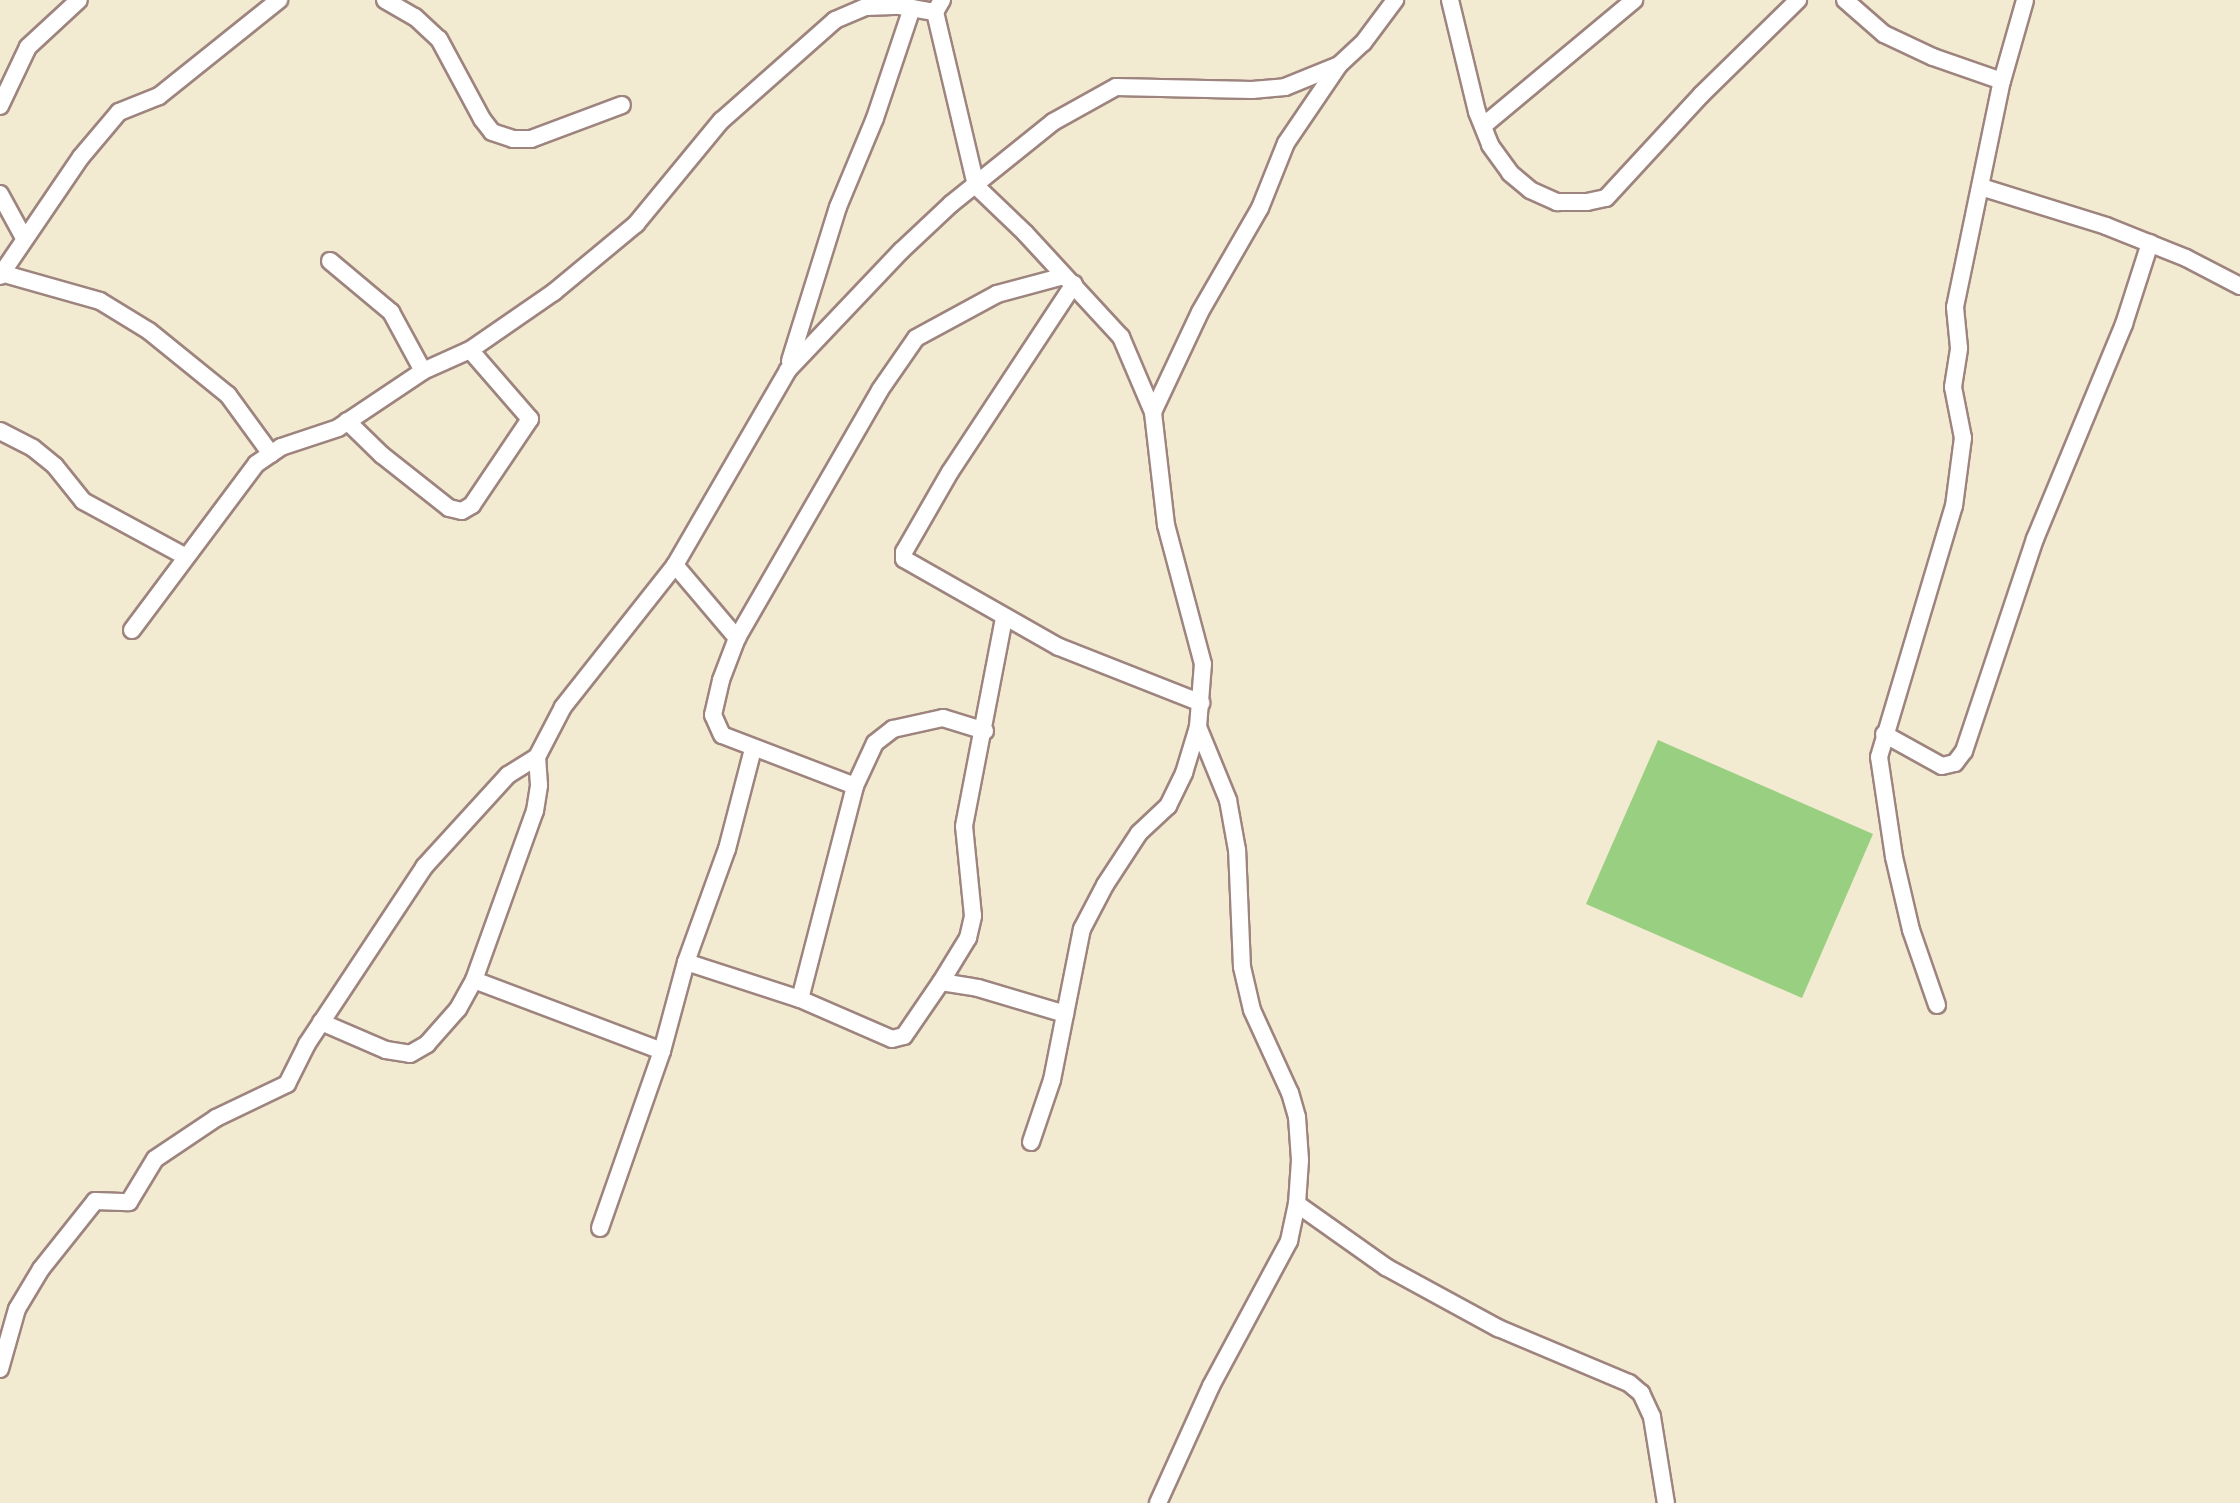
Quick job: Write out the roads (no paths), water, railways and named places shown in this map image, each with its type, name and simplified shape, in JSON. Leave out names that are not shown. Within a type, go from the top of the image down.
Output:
[{"type":"street","points":[[0,106],[28,47],[79,0]]},
{"type":"street","points":[[271,454],[228,395],[149,331],[100,301],[3,266],[119,112],[159,96],[279,0]]},
{"type":"street","points":[[385,0],[415,17],[439,39],[492,132],[513,139],[531,139],[622,105]]},
{"type":"street","points":[[1153,412],[1193,326],[1260,208],[1286,143],[1339,65],[1363,43],[1395,0]]},
{"type":"street","points":[[1450,0],[1490,145],[1510,173],[1530,190],[1557,202],[1587,202],[1606,198],[1701,95],[1798,0]]},
{"type":"street","points":[[1483,126],[1634,0]]},
{"type":"street","points":[[1845,0],[1884,34],[1933,57],[2002,81]]},
{"type":"street","points":[[1937,1005],[1911,930],[1894,857],[1880,770],[1884,734],[1954,506],[1963,438],[1953,387],[1959,348],[1955,307],[2002,81],[2025,0]]},
{"type":"street","points":[[132,630],[256,464],[271,454],[338,428],[423,371],[470,350],[554,292],[636,224],[721,121],[835,20],[866,7],[939,6],[976,186],[1121,337],[1153,412],[1166,525],[1203,664],[1198,727],[1184,773],[1168,806],[1139,833],[1105,885],[1082,929],[1052,1080],[1031,1142]]},
{"type":"street","points":[[0,1369],[17,1309],[41,1269],[95,1201],[129,1202],[155,1159],[216,1118],[287,1084],[321,1022],[424,867],[508,775],[537,757],[563,707],[675,565],[788,370],[838,207],[875,118],[912,8]]},
{"type":"street","points":[[788,370],[901,251],[951,204],[1053,122],[1116,87],[1252,90],[1285,87],[1339,65]]},
{"type":"street","points":[[1981,187],[2150,243],[2240,286]]},
{"type":"street","points":[[0,194],[24,238]]},
{"type":"street","points":[[1884,734],[1942,766],[1955,763],[1964,751],[2035,539],[2124,324],[2150,243]]},
{"type":"street","points":[[330,261],[391,312],[423,371]]},
{"type":"street","points":[[1069,280],[904,552],[907,564],[1059,647],[1201,703]]},
{"type":"street","points":[[855,786],[722,735],[713,715],[721,680],[737,638],[880,390],[916,338],[997,294],[1069,280]]},
{"type":"street","points":[[347,421],[382,455],[449,508],[462,511],[472,505],[530,419],[470,350]]},
{"type":"street","points":[[0,431],[33,448],[55,466],[83,501],[186,557]]},
{"type":"street","points":[[675,565],[737,638]]},
{"type":"street","points":[[686,962],[800,999],[897,1039],[904,1036],[968,938],[973,916],[964,826],[985,731],[1004,618]]},
{"type":"street","points":[[800,999],[855,786],[875,743],[893,729],[943,718],[985,731]]},
{"type":"street","points":[[1158,1503],[1211,1386],[1289,1241],[1297,1204],[1300,1160],[1297,1117],[1281,1068],[1252,1010],[1242,967],[1237,850],[1228,800],[1198,727]]},
{"type":"street","points":[[600,1228],[662,1051],[686,962],[727,849],[753,749]]},
{"type":"street","points":[[321,1022],[386,1050],[410,1054],[427,1044],[458,1009],[474,980],[535,811],[539,785],[537,757]]},
{"type":"street","points":[[474,980],[662,1051]]},
{"type":"street","points":[[941,982],[978,988],[1065,1014]]},
{"type":"street","points":[[1297,1204],[1386,1267],[1498,1328],[1629,1383],[1641,1393],[1652,1417],[1666,1503]]}]
